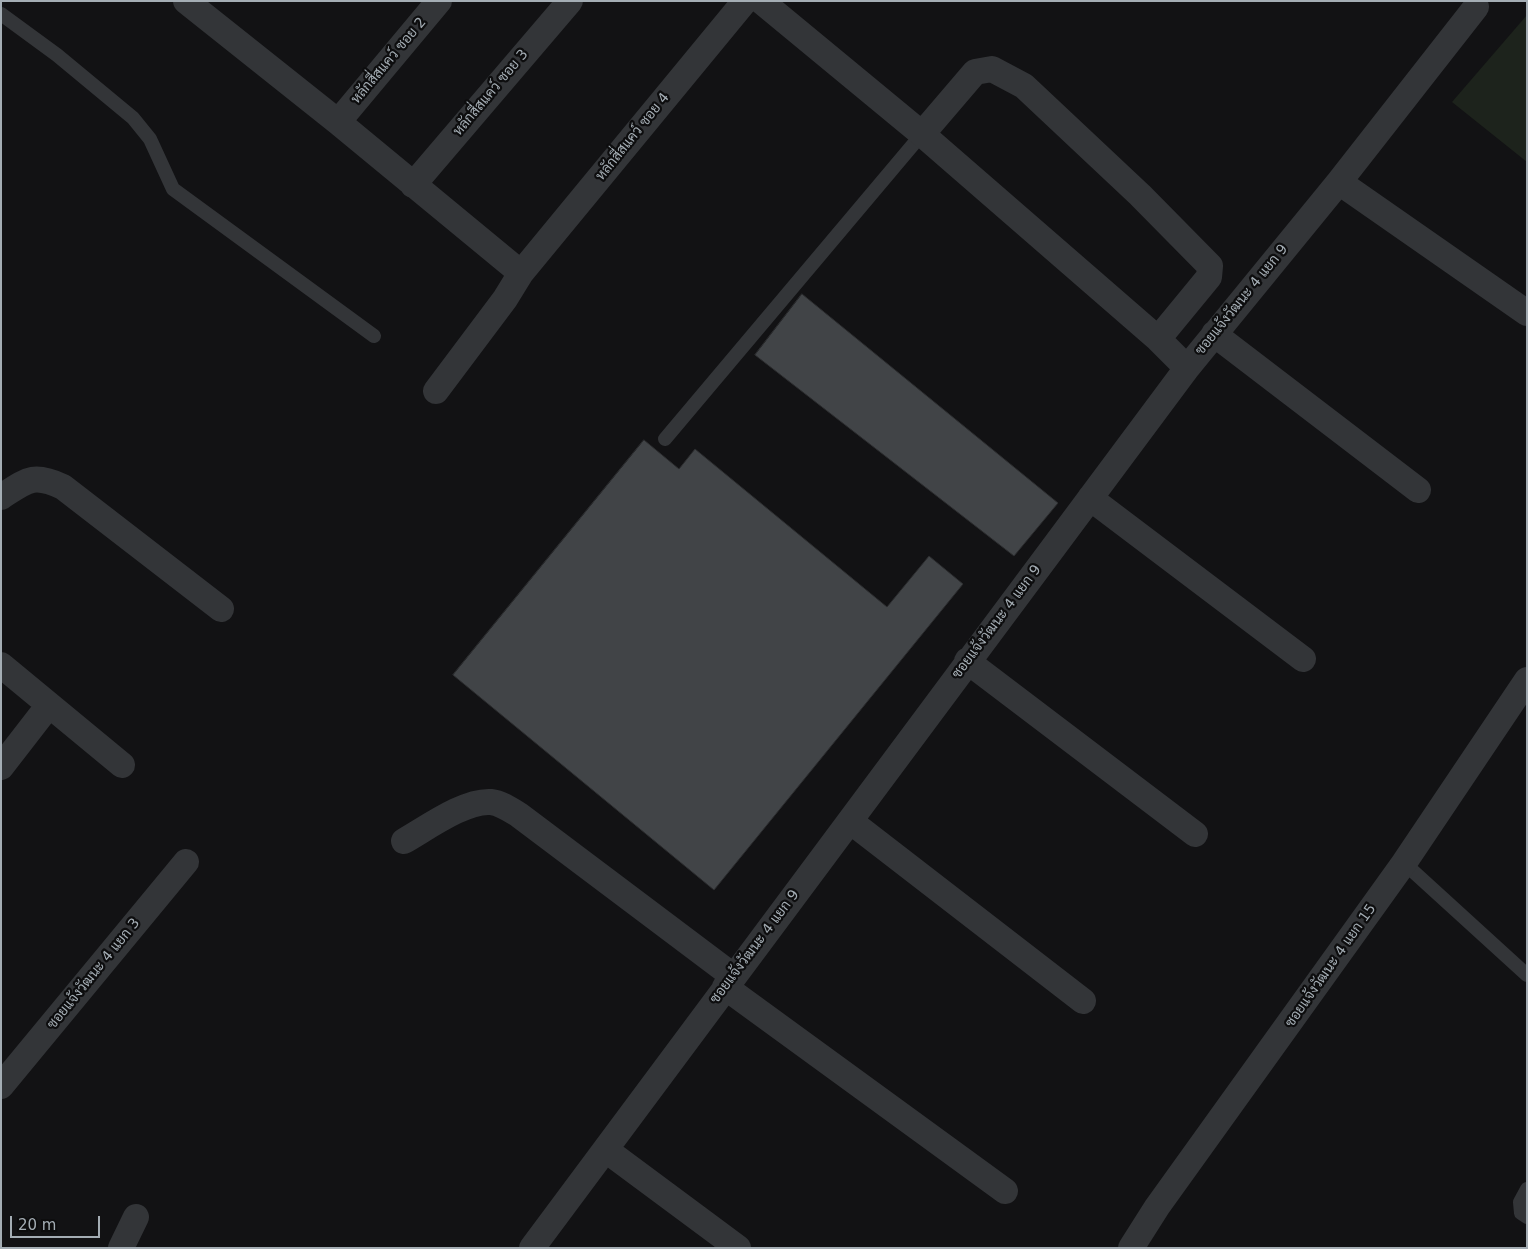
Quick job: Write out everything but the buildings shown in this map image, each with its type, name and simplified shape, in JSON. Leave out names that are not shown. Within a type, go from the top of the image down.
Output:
[{"type":"street","points":[[186,1],[338,122],[521,273]]},
{"type":"street","name":"หลักสี่สแคว์ ซอย 2","points":[[338,122],[439,1]]},
{"type":"street","name":"หลักสี่สแคว์ ซอย 3","points":[[413,185],[570,1]]},
{"type":"street","name":"หลักสี่สแคว์ ซอย 4","points":[[436,391],[500,307],[521,273],[745,1]]},
{"type":"street","points":[[761,1],[922,134],[1158,339],[1187,368]]},
{"type":"street","name":"ซอยแจ้งวัฒนะ 4 แยก 9","points":[[532,1248],[967,661],[1187,368],[1339,182],[1476,7]]},
{"type":"street","points":[[922,134],[975,72],[992,69],[1024,86],[1140,195],[1210,266],[1209,277],[1158,339]]},
{"type":"street","points":[[1339,182],[1527,313]]},
{"type":"street","points":[[1214,334],[1418,490]]},
{"type":"street","points":[[1,497],[28,480],[48,480],[63,487],[222,609]]},
{"type":"street","points":[[1090,498],[1303,659]]},
{"type":"street","points":[[967,661],[1195,834]]},
{"type":"street","points":[[1,665],[122,765]]},
{"type":"street","name":"ซอยแจ้งวัฒนะ 4 แยก 15","points":[[1131,1248],[1157,1207],[1404,863],[1527,680]]},
{"type":"street","points":[[1,767],[49,705]]},
{"type":"street","points":[[404,841],[466,806],[481,802],[493,802],[505,806],[519,815],[729,981],[1005,1191]]},
{"type":"street","points":[[850,821],[1083,1001]]},
{"type":"street","name":"ซอยแจ้งวัฒนะ 4 แยก 3","points":[[1,1086],[186,862]]},
{"type":"street","points":[[606,1150],[738,1248]]},
{"type":"street","points":[[121,1248],[136,1217]]},
{"type":"lane","points":[[1,14],[57,55],[133,118],[150,139],[173,189],[374,336]]},
{"type":"lane","points":[[665,439],[922,134]]},
{"type":"lane","points":[[1404,863],[1527,975]]},
{"type":"lane","points":[[1527,1189],[1520,1207],[1522,1213],[1527,1217]]},
{"type":"shaded area","points":[[1527,15],[1527,162],[1452,102]]}]
